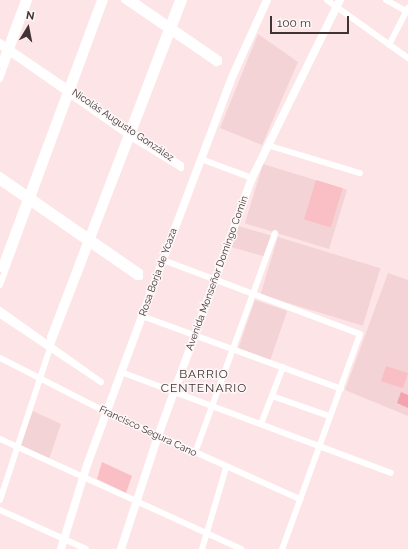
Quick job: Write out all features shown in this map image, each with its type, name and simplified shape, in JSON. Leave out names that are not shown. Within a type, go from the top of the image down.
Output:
[{"type":"main road","name":"Rosa Borja de Ycaza","points":[[61,549],[83,477],[163,260],[236,67],[267,0]]},
{"type":"main road","name":"Avenida Monseñor Domingo Comin","points":[[121,549],[158,436],[194,334],[252,178],[338,3]]},
{"type":"street","points":[[0,78],[7,49],[24,0]]},
{"type":"street","points":[[0,65],[29,0]]},
{"type":"street","points":[[90,36],[100,0]]},
{"type":"street","points":[[0,285],[8,255],[49,143],[105,0]]},
{"type":"street","points":[[124,0],[170,29],[219,59],[219,62],[216,63],[170,29],[133,0]]},
{"type":"street","points":[[0,500],[50,347],[50,337],[69,295],[131,135],[170,29],[178,0]]},
{"type":"street","points":[[170,29],[184,0]]},
{"type":"street","points":[[327,0],[338,3],[389,45],[408,58]]},
{"type":"street","points":[[386,0],[407,10],[389,45]]},
{"type":"street","name":"Nicolás Augusto González","points":[[0,42],[7,49],[131,135],[181,168],[180,165],[131,135]]},
{"type":"street","points":[[267,145],[360,173]]},
{"type":"street","points":[[201,159],[252,178]]},
{"type":"street","points":[[0,175],[29,199]]},
{"type":"street","points":[[0,182],[29,199],[140,272],[140,277],[137,277],[90,240]]},
{"type":"street","points":[[195,453],[275,233]]},
{"type":"street","points":[[0,269],[8,255]]},
{"type":"street","points":[[163,260],[360,334],[341,389],[318,446],[282,549]]},
{"type":"street","points":[[0,310],[101,382],[0,315]]},
{"type":"street","points":[[142,316],[233,348],[341,389]]},
{"type":"street","name":"Francisco Segura Cano","points":[[0,358],[106,412],[226,468],[300,499]]},
{"type":"street","points":[[261,424],[283,367]]},
{"type":"street","points":[[121,372],[391,473]]},
{"type":"street","points":[[272,396],[329,416]]},
{"type":"street","points":[[0,439],[241,549]]},
{"type":"street","points":[[202,549],[226,468]]},
{"type":"street","points":[[0,510],[86,549]]},
{"type":"shaded area","points":[[258,34],[298,62],[262,145],[220,128]]},
{"type":"shaded area","points":[[263,164],[347,190],[329,249],[245,223]]},
{"type":"shaded area","points":[[316,180],[343,188],[331,227],[304,219]]},
{"type":"shaded area","points":[[238,226],[272,236],[266,257],[232,247]]},
{"type":"shaded area","points":[[278,237],[380,268],[363,326],[260,294]]},
{"type":"shaded area","points":[[388,273],[408,280],[408,416],[345,390]]},
{"type":"shaded area","points":[[255,300],[287,311],[270,360],[238,349]]},
{"type":"shaded area","points":[[386,366],[408,373],[403,388],[381,381]]},
{"type":"shaded area","points":[[401,392],[408,395],[408,408],[397,403]]},
{"type":"shaded area","points":[[33,411],[61,424],[49,459],[20,445]]},
{"type":"shaded area","points":[[102,462],[132,476],[126,493],[97,479]]},
{"type":"district","name":"BARRIO CENTENARIO","points":[[204,382]]}]
